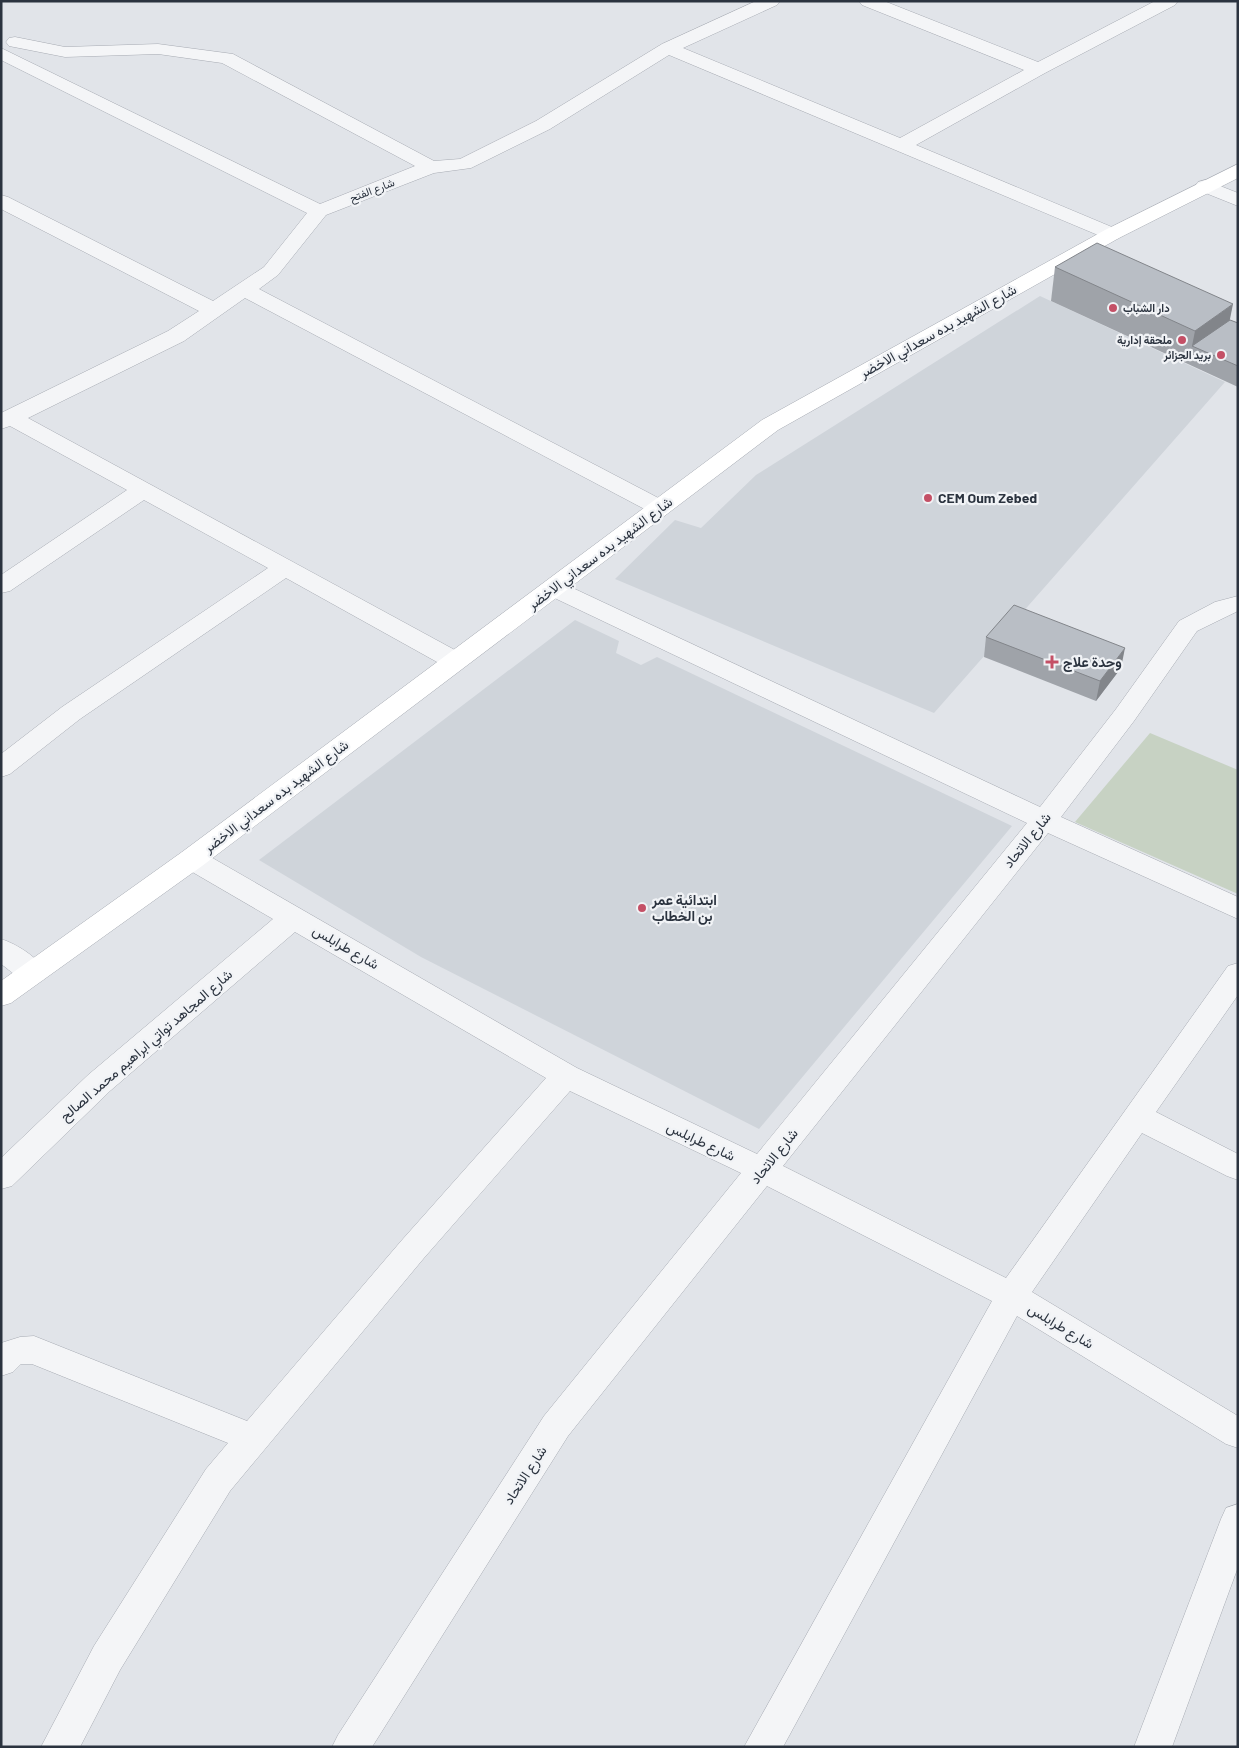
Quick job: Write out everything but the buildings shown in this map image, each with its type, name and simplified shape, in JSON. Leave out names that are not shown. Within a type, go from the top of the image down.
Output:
[{"type":"main road","name":"شارع الشهيد بده سعداني الاخضر","points":[[1,996],[192,859],[770,425],[1090,256],[1112,234],[1238,170]]},
{"type":"street","name":"شارع الفتح","points":[[319,210],[431,167],[464,164],[543,125],[668,48],[771,1]]},
{"type":"street","points":[[868,1],[1040,69]]},
{"type":"street","points":[[902,145],[1169,1]]},
{"type":"street","points":[[5,46],[65,52],[158,49],[227,58],[431,167]]},
{"type":"street","points":[[5,46],[319,210],[271,271],[176,336],[6,420]]},
{"type":"street","points":[[668,48],[1112,234]]},
{"type":"street","points":[[1205,186],[1238,200]]},
{"type":"street","points":[[1,201],[214,310]]},
{"type":"street","points":[[244,289],[660,508]]},
{"type":"street","points":[[6,420],[143,490],[455,661]]},
{"type":"street","points":[[1,586],[143,490]]},
{"type":"street","points":[[1,768],[71,713],[285,568]]},
{"type":"street","points":[[553,588],[1044,820],[1238,909]]},
{"type":"street","name":"شارع الاتحاد","points":[[351,1747],[556,1426],[1044,820],[1188,626],[1233,608]]},
{"type":"street","name":"شارع طرابلس","points":[[192,859],[566,1076],[763,1170],[1011,1296],[1238,1434]]},
{"type":"street","name":"شارع المجاهد تواتي ابراهيم محمد الصالح","points":[[1,1177],[99,1082],[294,917]]},
{"type":"street","points":[[1,949],[33,973]]},
{"type":"street","points":[[763,1747],[1011,1296],[1238,973]]},
{"type":"street","points":[[60,1747],[107,1658],[218,1480],[413,1249],[566,1076]]},
{"type":"street","points":[[1137,1116],[1238,1168]]},
{"type":"street","points":[[1,1362],[8,1354],[18,1349],[34,1350],[253,1438]]},
{"type":"street","points":[[1153,1747],[1238,1519]]},
{"type":"shaded area","name":"CEM Oum Zebed","points":[[1040,296],[1225,382],[934,713],[615,579],[675,520],[701,528],[756,475]]},
{"type":"shaded area","name":"ابتدائية عمر بن الخطاب","points":[[575,620],[619,641],[616,653],[641,665],[657,657],[1012,826],[759,1129],[421,957],[259,860]]},
{"type":"green space","points":[[1150,733],[1238,770],[1238,894],[1075,822]]},
{"type":"place","name":"دار الشباب","points":[[1113,308]]},
{"type":"place","name":"ملحقة إدارية","points":[[1182,340]]},
{"type":"place","name":"بريد الجزائر","points":[[1221,355]]},
{"type":"place","name":"CEM Oum Zebed","points":[[928,498]]},
{"type":"place","name":"وحدة علاج","points":[[1052,662]]},
{"type":"place","name":"ابتدائية عمر بن الخطاب","points":[[642,908]]}]
